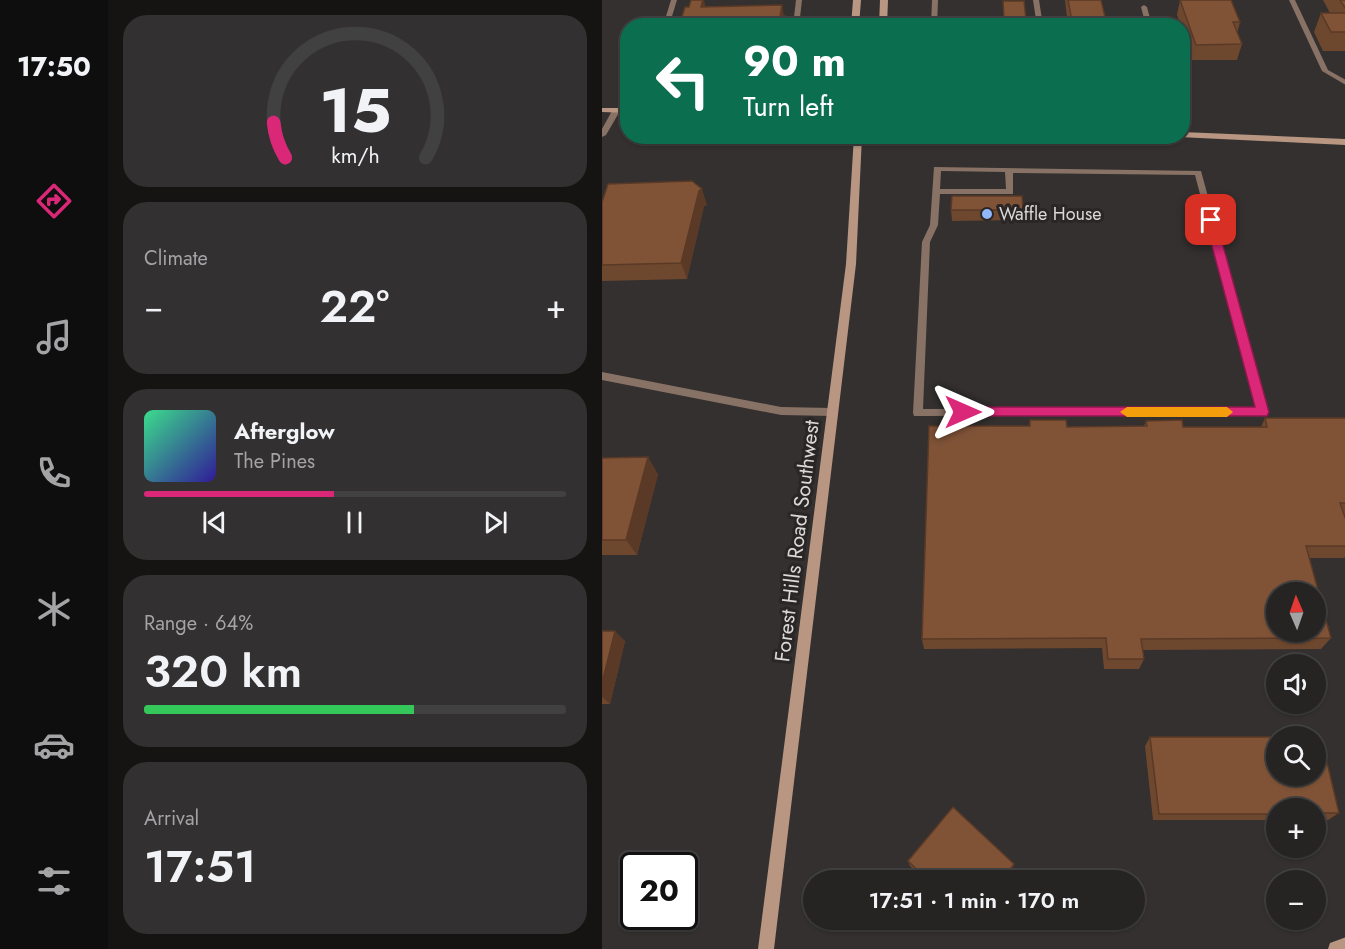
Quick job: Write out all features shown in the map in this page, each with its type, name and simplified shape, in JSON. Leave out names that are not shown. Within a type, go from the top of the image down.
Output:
[{"type":"main road","points":[[856,18],[857,0]]},
{"type":"main road","points":[[883,18],[884,0]]},
{"type":"main road","points":[[602,110],[620,111]]},
{"type":"main road","points":[[1190,135],[1346,142]]},
{"type":"main road","name":"Forest Hills Road Southwest","points":[[766,949],[851,264],[858,144]]},
{"type":"main road","points":[[1336,949],[1346,945]]},
{"type":"lane","points":[[668,18],[674,0]]},
{"type":"lane","points":[[797,18],[799,0]]},
{"type":"lane","points":[[934,18],[935,0]]},
{"type":"lane","points":[[1037,0],[1039,18]]},
{"type":"lane","points":[[1292,0],[1325,71],[1346,83]]},
{"type":"lane","points":[[1144,7],[1147,18]]},
{"type":"lane","points":[[602,135],[616,111]]},
{"type":"lane","points":[[937,170],[1009,170],[1198,173],[1262,412],[918,412],[926,242],[934,225],[937,170]]},
{"type":"lane","points":[[936,191],[1010,192],[1009,170]]},
{"type":"lane","points":[[602,376],[781,411],[832,412]]},
{"type":"building","points":[[691,0],[703,0],[701,7],[782,5],[780,17],[785,16],[785,18],[682,18],[685,7],[689,7]]},
{"type":"building","points":[[1068,0],[1101,0],[1105,18],[1071,18]]},
{"type":"building","points":[[1180,0],[1231,0],[1240,22],[1233,22],[1242,44],[1196,45],[1190,28],[1190,18],[1186,18]]},
{"type":"building","points":[[1340,0],[1346,0],[1346,9]]},
{"type":"building","points":[[1003,1],[1024,1],[1026,18],[1004,18]]},
{"type":"building","points":[[1321,13],[1346,13],[1346,32],[1331,32]]},
{"type":"building","points":[[692,181],[702,189],[699,191],[681,263],[602,265],[602,202],[608,184]]},
{"type":"building","points":[[952,196],[1022,196],[1023,210],[951,210]]},
{"type":"building","points":[[1265,418],[1346,418],[1346,503],[1340,503],[1346,520],[1346,546],[1306,546],[1316,582],[1266,582],[1266,638],[1141,639],[1144,659],[1108,659],[1106,638],[922,639],[929,426],[1030,426],[1030,420],[1066,420],[1067,427],[1147,426],[1146,421],[1182,420],[1183,427],[1267,427]]},
{"type":"building","points":[[648,457],[626,540],[602,540],[602,458]]},
{"type":"building","points":[[1326,620],[1331,638],[1326,638]]},
{"type":"building","points":[[602,631],[615,631],[602,683]]},
{"type":"building","points":[[1150,737],[1266,737],[1266,786],[1326,786],[1326,758],[1339,813],[1326,813],[1326,798],[1266,798],[1266,814],[1159,814]]},
{"type":"building","points":[[953,807],[1014,864],[1010,870],[917,870],[908,861]]},
{"type":"slow traffic","points":[[1127,412],[1227,412]]},
{"type":"place","name":"Waffle House","points":[[987,214]]},
{"type":"route","points":[[963,412],[1262,412],[1211,220]]}]
